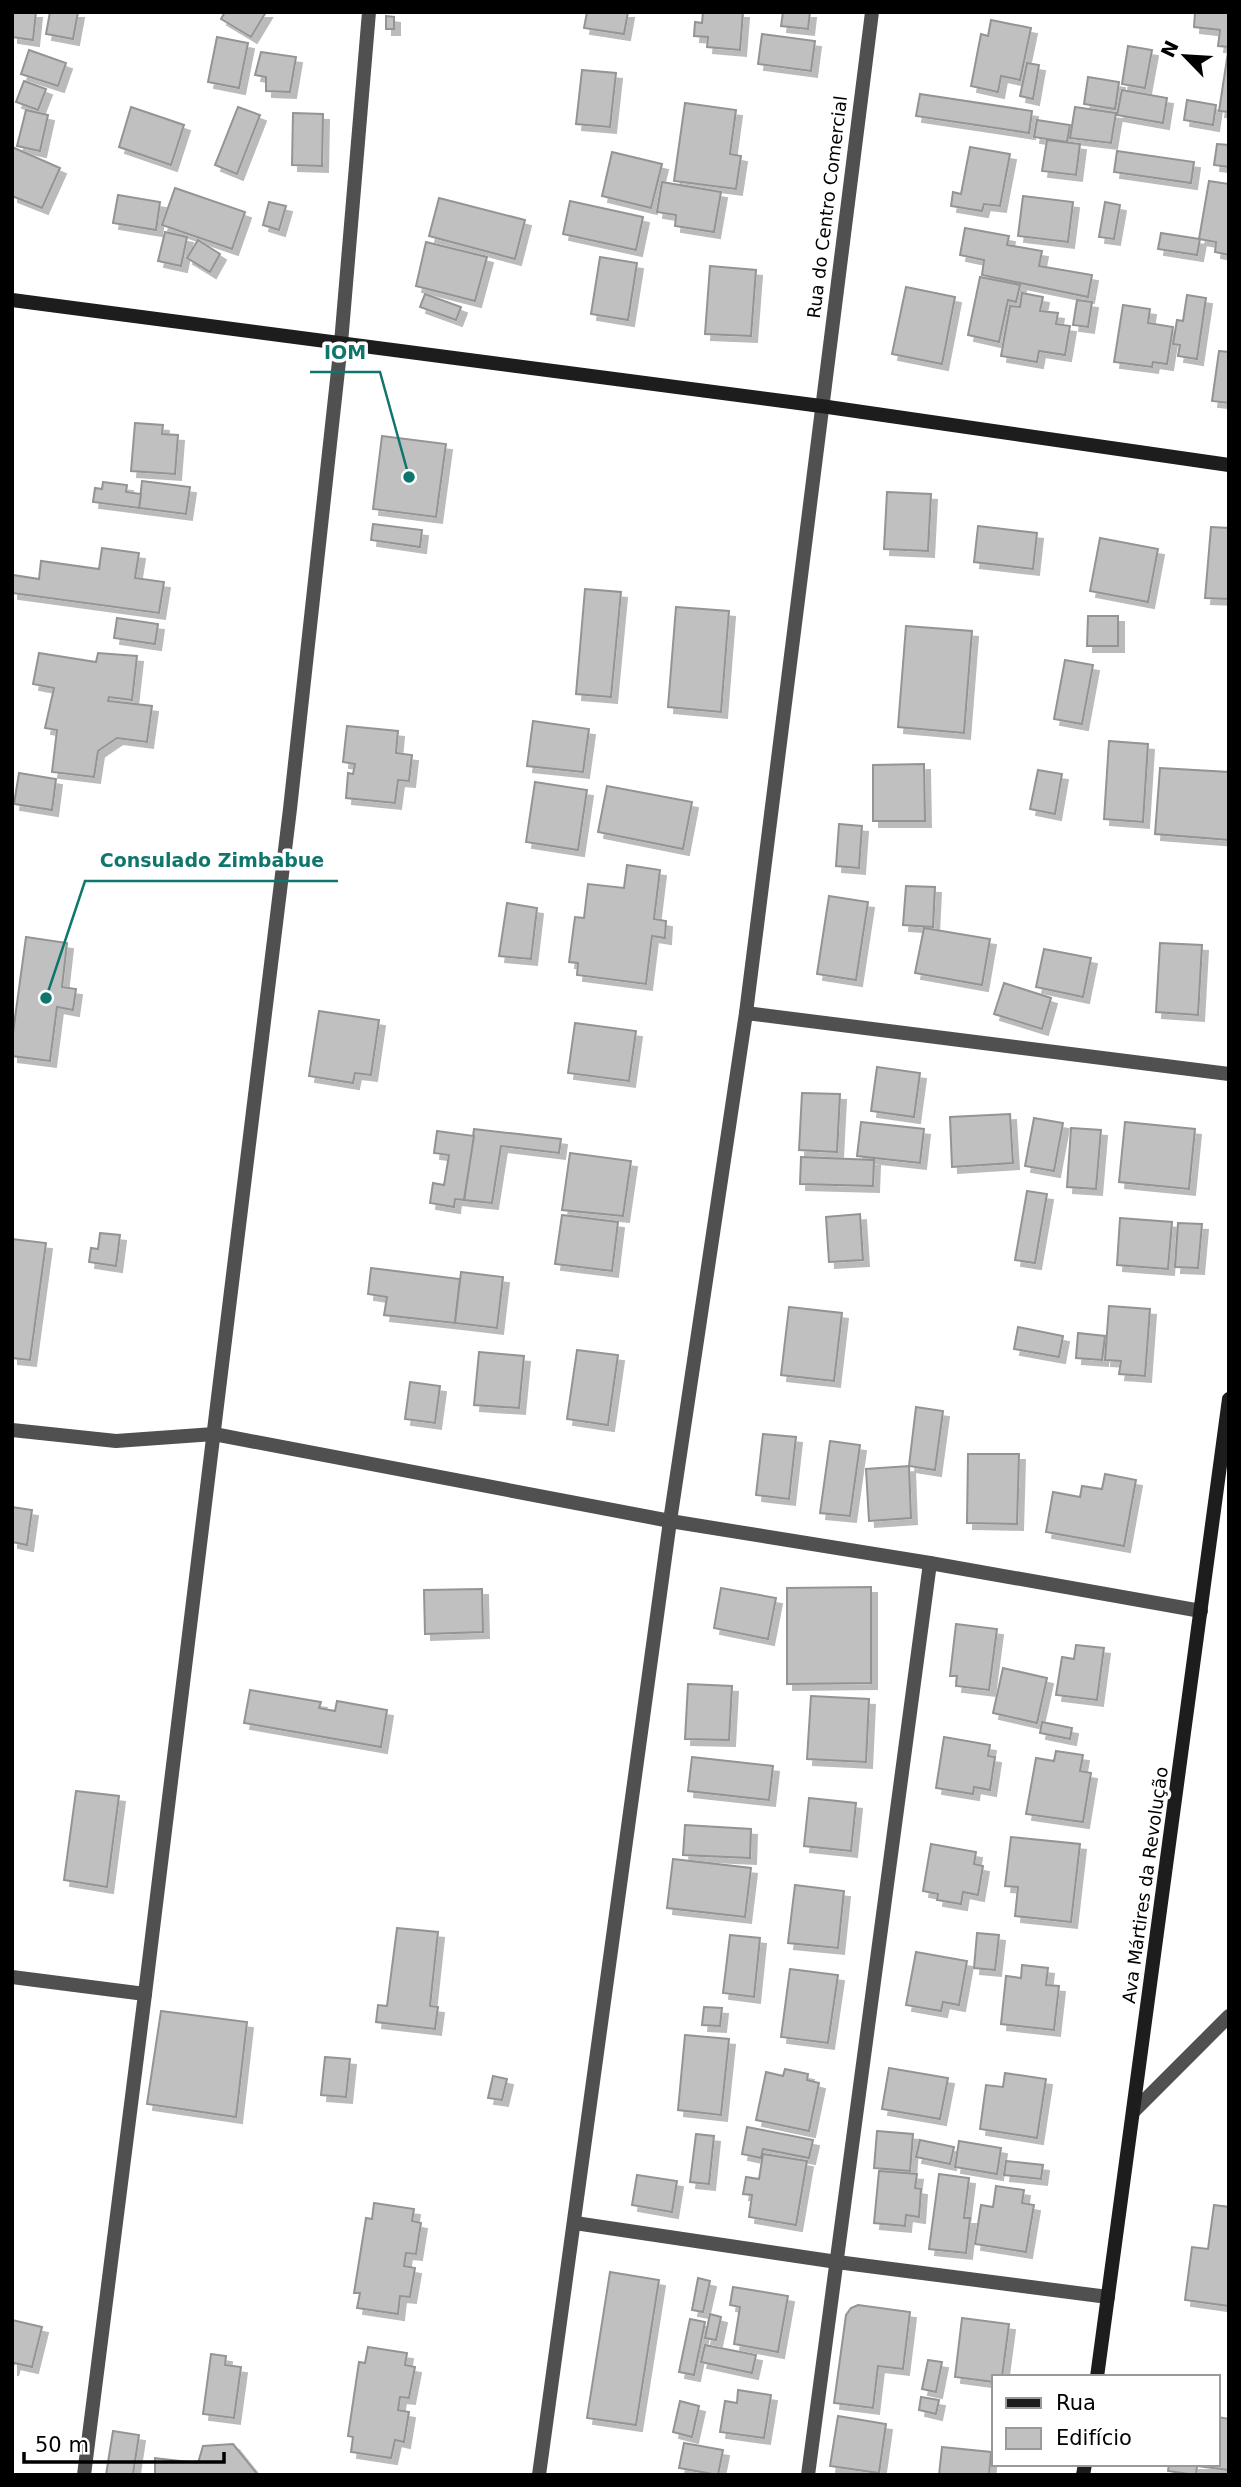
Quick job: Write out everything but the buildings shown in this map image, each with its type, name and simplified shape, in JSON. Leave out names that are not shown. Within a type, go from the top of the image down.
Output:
[{"type":"street","points":[[84,2475],[288,822],[341,343],[369,12]]},
{"type":"street","name":"Rua do Centro Comercial","points":[[539,2475],[670,1521],[746,1013],[872,12]]},
{"type":"street","points":[[12,300],[821,406],[1229,465]]},
{"type":"street","points":[[746,1013],[1229,1074]]},
{"type":"street","name":"Ava Mártires da Revolução","points":[[1097,2375],[1229,1399]]},
{"type":"street","points":[[12,1430],[116,1441],[214,1434],[670,1521],[1201,1611]]},
{"type":"street","points":[[808,2475],[930,1563]]},
{"type":"street","points":[[12,1977],[145,1994]]},
{"type":"street","points":[[1134,2111],[1229,2016]]},
{"type":"street","points":[[575,2223],[837,2262],[1108,2297]]},
{"type":"place","name":"IOM","points":[[409,477]]},
{"type":"place","name":"Consulado Zimbabue","points":[[46,998]]}]
